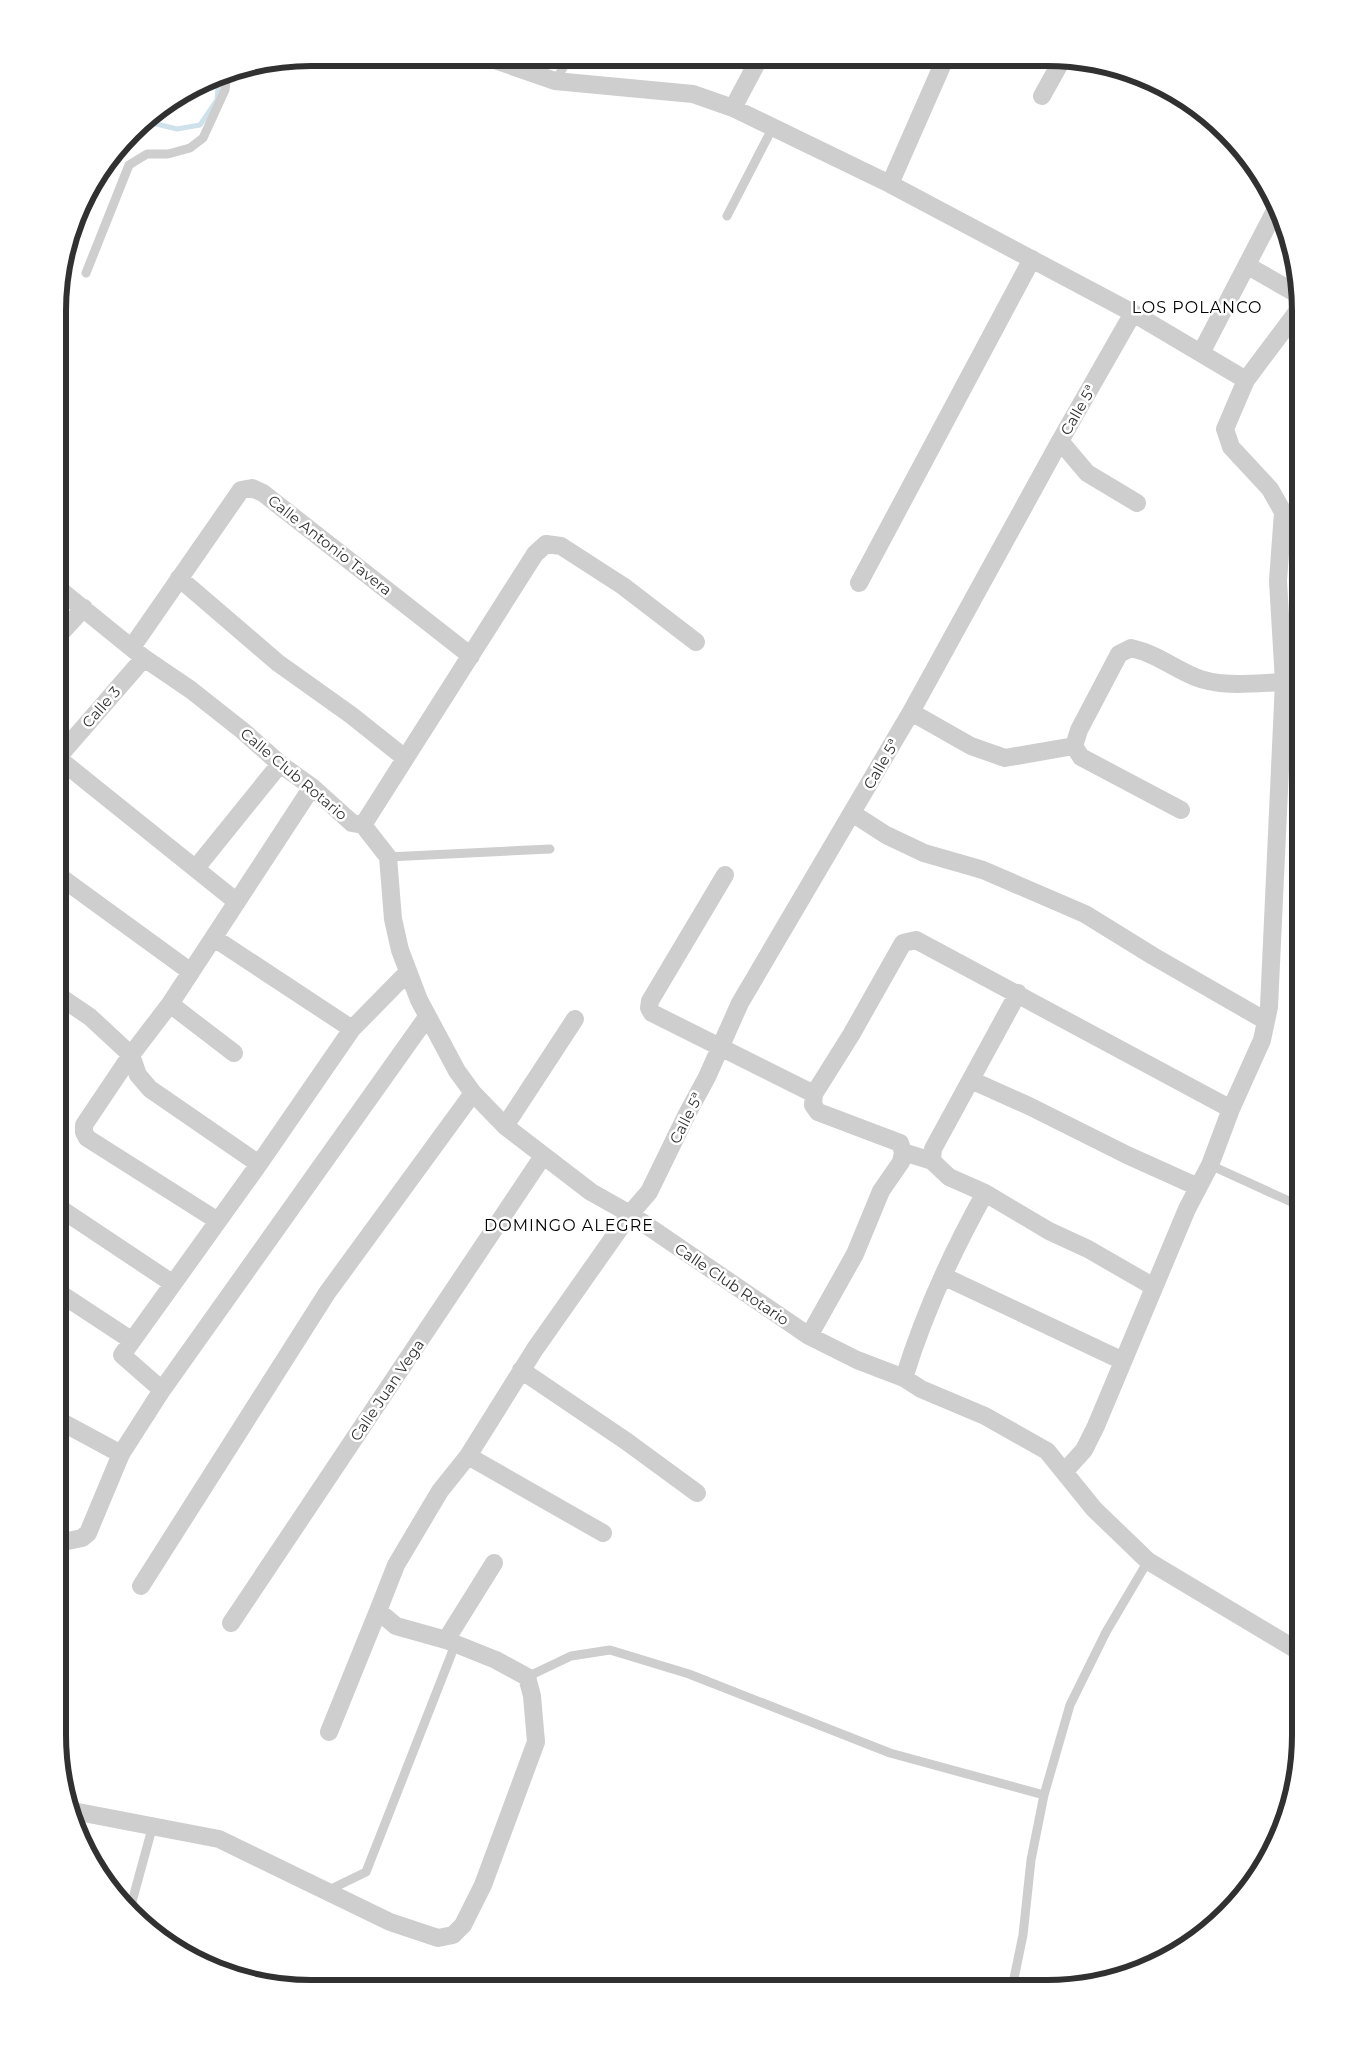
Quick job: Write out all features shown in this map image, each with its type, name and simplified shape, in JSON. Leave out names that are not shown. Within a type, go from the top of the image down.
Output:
[{"type":"street","points":[[512,66],[555,81],[693,94],[733,108],[890,184],[1133,313],[1246,380]]},
{"type":"street","points":[[733,108],[755,66]]},
{"type":"street","points":[[890,184],[942,66]]},
{"type":"street","points":[[1042,96],[1058,67]]},
{"type":"street","points":[[1202,353],[1272,217]]},
{"type":"street","points":[[859,583],[1032,260]]},
{"type":"street","points":[[1248,266],[1291,290]]},
{"type":"street","name":"Calle 5ª","points":[[329,1732],[396,1565],[440,1490],[468,1456],[521,1370],[630,1214],[649,1192],[721,1046],[740,1002],[911,712],[1060,440],[1133,313]]},
{"type":"street","points":[[1065,1471],[1088,1442],[1186,1209],[1210,1164],[1231,1109],[1262,1040],[1266,1021],[1272,965],[1284,682],[1278,581],[1283,512],[1270,490],[1231,447],[1225,429],[1246,380],[1292,319]]},
{"type":"street","points":[[1060,440],[1087,473],[1137,503]]},
{"type":"street","name":"Calle Antonio Tavera","points":[[138,652],[179,578],[241,490],[252,488],[263,493],[471,656]]},
{"type":"street","points":[[362,826],[535,554],[546,544],[561,546],[623,586],[696,642]]},
{"type":"street","points":[[179,578],[278,663],[406,758]]},
{"type":"street","name":"Calle Club Rotario","points":[[66,594],[138,652],[191,690],[280,764],[312,787],[352,823],[362,826],[388,857],[393,919],[407,973],[427,1017],[457,1071],[473,1093],[505,1126],[591,1192],[630,1214],[809,1336],[857,1360],[904,1378],[921,1390],[985,1416],[1047,1451],[1094,1509],[1148,1560],[1292,1647]]},
{"type":"street","points":[[66,627],[84,608]]},
{"type":"street","points":[[1181,810],[1081,757],[1074,746],[1079,730],[1119,654],[1131,648],[1150,652],[1196,677],[1229,684],[1284,682]]},
{"type":"street","name":"Calle 3","points":[[66,748],[138,652]]},
{"type":"street","points":[[911,712],[971,746],[1005,758],[1074,746]]},
{"type":"street","points":[[66,763],[237,902]]},
{"type":"street","points":[[196,868],[280,764]]},
{"type":"street","points":[[218,1221],[87,1138],[84,1126],[132,1055],[170,1004],[312,787]]},
{"type":"street","points":[[852,814],[886,835],[924,853],[983,870],[1085,914],[1152,956],[1266,1021]]},
{"type":"street","points":[[725,875],[650,1001],[649,1008],[652,1012],[814,1094]]},
{"type":"street","points":[[66,881],[191,972]]},
{"type":"street","points":[[214,938],[352,1029]]},
{"type":"street","points":[[809,1336],[855,1254],[882,1191],[901,1162],[902,1152],[900,1143],[818,1112],[813,1105],[814,1094],[851,1035],[903,943],[916,940],[1018,993],[1231,1109]]},
{"type":"street","points":[[162,1390],[122,1355],[259,1164],[352,1029],[407,973]]},
{"type":"street","points":[[932,1161],[933,1149],[1018,993]]},
{"type":"street","points":[[66,1001],[90,1017],[132,1055],[138,1075],[150,1089],[259,1164]]},
{"type":"street","points":[[170,1004],[234,1053]]},
{"type":"street","points":[[66,1542],[82,1538],[88,1533],[121,1454],[162,1390],[427,1017]]},
{"type":"street","points":[[505,1126],[575,1019]]},
{"type":"street","points":[[972,1080],[1030,1106],[1127,1156],[1198,1187]]},
{"type":"street","points":[[141,1586],[327,1293],[473,1093]]},
{"type":"street","points":[[902,1152],[932,1161],[949,1177],[985,1193],[1049,1231],[1088,1249],[1154,1287]]},
{"type":"street","name":"Calle Juan Vega","points":[[231,1623],[543,1156]]},
{"type":"street","points":[[904,1378],[916,1339],[943,1276],[985,1193]]},
{"type":"street","points":[[66,1212],[172,1283]]},
{"type":"street","points":[[943,1276],[1123,1361]]},
{"type":"street","points":[[66,1297],[131,1340]]},
{"type":"street","points":[[521,1370],[626,1441],[697,1493]]},
{"type":"street","points":[[66,1424],[121,1454]]},
{"type":"street","points":[[468,1456],[604,1533]]},
{"type":"street","points":[[451,1642],[494,1563]]},
{"type":"street","points":[[79,1812],[219,1839],[390,1922],[438,1938],[453,1935],[463,1925],[483,1885],[536,1742],[532,1696],[527,1677],[496,1660],[451,1642],[396,1626],[378,1611]]},
{"type":"lane","points":[[555,81],[564,66]]},
{"type":"lane","points":[[86,273],[129,165],[147,154],[168,154],[190,148],[203,138],[225,90],[226,82]]},
{"type":"lane","points":[[727,216],[772,127]]},
{"type":"lane","points":[[388,857],[550,848]]},
{"type":"lane","points":[[1210,1164],[1292,1202]]},
{"type":"lane","points":[[1014,1980],[1023,1935],[1031,1860],[1044,1795],[1070,1705],[1106,1632],[1148,1560]]},
{"type":"lane","points":[[325,1891],[366,1872],[451,1642]]},
{"type":"lane","points":[[527,1677],[571,1656],[610,1650],[689,1674],[890,1753],[1044,1795]]},
{"type":"lane","points":[[132,1902],[153,1825]]},
{"type":"waterway","points":[[154,123],[177,129],[200,125],[217,100],[218,85]]},
{"type":"district","name":"LOS POLANCO","points":[[1197,307]]},
{"type":"district","name":"DOMINGO ALEGRE","points":[[569,1225]]}]
